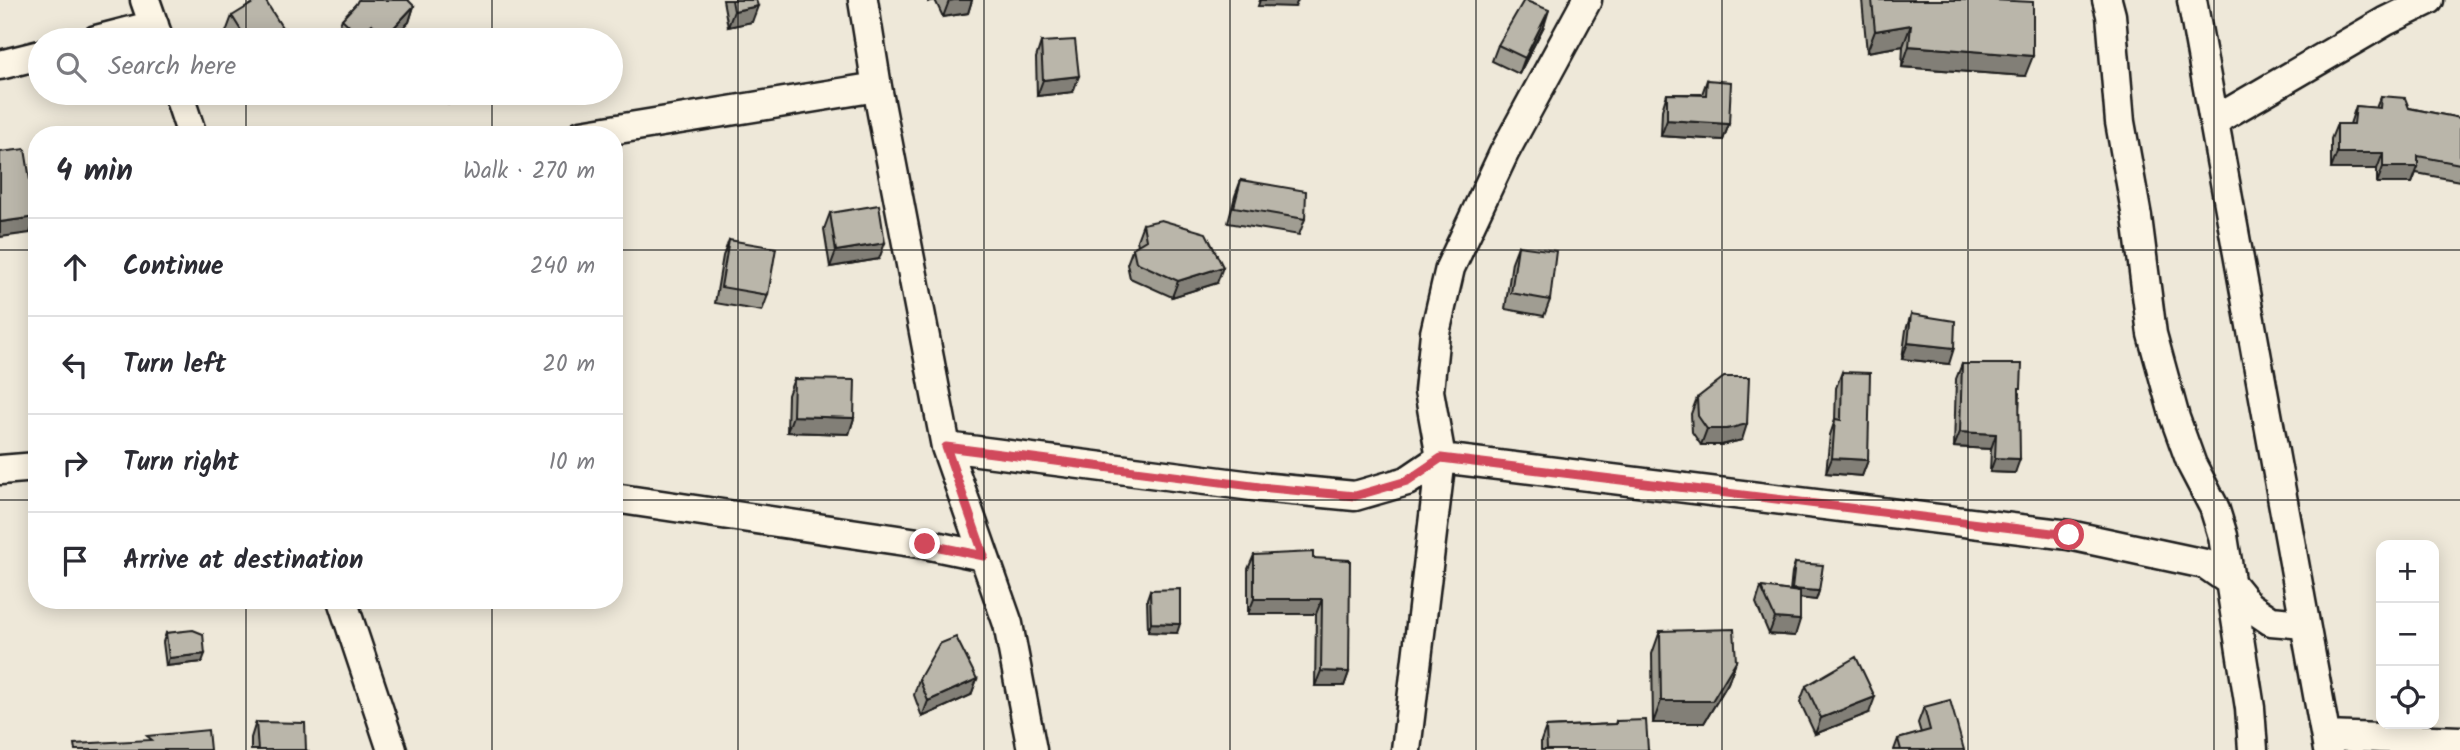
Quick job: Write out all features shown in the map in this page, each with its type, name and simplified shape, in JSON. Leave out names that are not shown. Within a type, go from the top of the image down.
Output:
[{"type":"street","points":[[863,0],[877,87],[946,447],[1008,624],[1032,750]]},
{"type":"street","points":[[1406,750],[1441,458],[1429,391],[1435,333],[1450,268],[1504,153],[1587,0]]},
{"type":"street","points":[[2107,0],[2111,15],[2120,122],[2137,217],[2152,334],[2175,418],[2188,453],[2214,507],[2223,536],[2250,708],[2253,750]]},
{"type":"street","points":[[2192,0],[2327,743],[2460,741]]},
{"type":"street","points":[[2214,121],[2386,21],[2429,0]]},
{"type":"street","points":[[134,28],[153,22]]},
{"type":"street","points":[[0,65],[28,58]]},
{"type":"street","points":[[623,128],[877,87]]},
{"type":"street","points":[[182,105],[189,126]]},
{"type":"street","points":[[946,447],[1355,496],[1407,481],[1441,458],[2069,535],[2206,564],[2228,580],[2249,606],[2271,621],[2304,624]]},
{"type":"street","points":[[0,470],[28,468]]},
{"type":"street","points":[[623,499],[925,544],[984,556]]},
{"type":"street","points":[[345,609],[392,750]]},
{"type":"building","points":[[258,0],[265,0],[282,28],[240,28],[232,16]]},
{"type":"building","points":[[358,0],[408,0],[414,6],[393,28],[376,28],[372,24],[368,28],[352,28],[342,19]]},
{"type":"building","points":[[732,0],[756,0],[758,6],[734,11]]},
{"type":"building","points":[[1524,0],[1549,10],[1525,58],[1498,45]]},
{"type":"building","points":[[1872,0],[2033,2],[2033,56],[1909,46],[1911,25],[1875,31]]},
{"type":"building","points":[[1075,40],[1079,76],[1043,80],[1041,42]]},
{"type":"building","points":[[1707,80],[1731,82],[1729,124],[1667,120],[1667,94],[1706,95]]},
{"type":"building","points":[[2381,96],[2405,98],[2409,108],[2460,118],[2460,164],[2418,156],[2418,167],[2383,167],[2383,153],[2337,153],[2337,124],[2354,124],[2356,106],[2380,108]]},
{"type":"building","points":[[25,149],[28,168],[28,218],[0,222],[0,152]]},
{"type":"building","points":[[1241,180],[1306,191],[1305,219],[1234,207]]},
{"type":"building","points":[[879,205],[885,243],[836,251],[830,213]]},
{"type":"building","points":[[1161,220],[1206,233],[1223,267],[1178,281],[1136,262],[1133,248],[1146,240],[1143,224]]},
{"type":"building","points":[[729,240],[776,248],[768,295],[721,287]]},
{"type":"building","points":[[1518,246],[1556,251],[1550,300],[1511,293]]},
{"type":"building","points":[[1911,314],[1955,321],[1954,348],[1908,343]]},
{"type":"building","points":[[1962,364],[2022,364],[2019,388],[2020,459],[1995,458],[1996,434],[1960,432]]},
{"type":"building","points":[[1842,372],[1870,373],[1868,460],[1832,458],[1835,419],[1841,420]]},
{"type":"building","points":[[1724,377],[1749,377],[1747,424],[1727,429],[1707,429],[1698,416],[1697,398]]},
{"type":"building","points":[[794,379],[855,380],[854,418],[793,416]]},
{"type":"building","points":[[1313,552],[1313,558],[1350,560],[1349,672],[1321,671],[1322,599],[1254,599],[1254,555]]},
{"type":"building","points":[[1795,563],[1823,565],[1819,591],[1792,589]]},
{"type":"building","points":[[1761,587],[1800,592],[1800,620],[1775,618]]},
{"type":"building","points":[[1180,589],[1180,624],[1151,623],[1150,590]]},
{"type":"building","points":[[1734,629],[1736,661],[1712,701],[1661,701],[1660,631]]},
{"type":"building","points":[[193,630],[203,634],[205,654],[169,658],[166,633]]},
{"type":"building","points":[[956,637],[977,679],[928,701],[919,679],[939,644]]},
{"type":"building","points":[[1856,657],[1875,697],[1821,718],[1806,686]]},
{"type":"building","points":[[1950,700],[1964,750],[1901,750],[1898,739],[1930,730],[1924,707]]},
{"type":"building","points":[[1646,720],[1648,750],[1547,750],[1546,727]]},
{"type":"building","points":[[256,722],[305,723],[306,750],[258,750]]},
{"type":"building","points":[[208,730],[210,750],[75,750],[74,744],[152,740],[147,736]]},
{"type":"route","points":[[925,544],[984,556],[946,447],[1260,487],[1355,496],[1407,481],[1441,458],[2069,535]]}]
